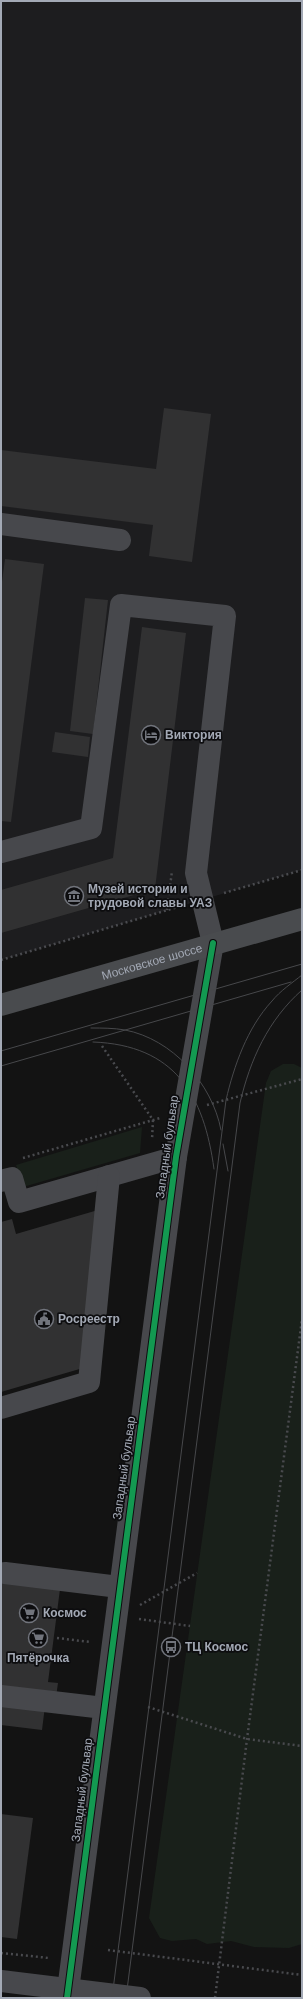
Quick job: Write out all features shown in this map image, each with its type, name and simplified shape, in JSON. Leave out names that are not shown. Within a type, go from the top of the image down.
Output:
[{"type":"main road","name":"Московское шоссе","points":[[1,1005],[213,943],[302,919]]},
{"type":"street","points":[[1,524],[120,540]]},
{"type":"street","points":[[1,852],[91,828],[121,604],[226,616],[196,873],[213,943]]},
{"type":"street","name":"Западный бульвар","points":[[68,1993],[119,1587],[176,1157],[213,943]]},
{"type":"street","points":[[1,1181],[12,1178],[19,1202],[176,1157]]},
{"type":"street","points":[[1,1408],[88,1382],[109,1176]]},
{"type":"street","points":[[5,1574],[119,1587]]},
{"type":"street","points":[[1,1696],[104,1708]]},
{"type":"street","points":[[1,1981],[68,1993],[140,1998]]},
{"type":"path","points":[[1,960],[302,870]]},
{"type":"path","points":[[102,1046],[153,1120]]},
{"type":"path","points":[[16,1160],[302,1079]]},
{"type":"path","points":[[215,1998],[302,1319]]},
{"type":"path","points":[[135,1608],[197,1573]]},
{"type":"path","points":[[136,1618],[190,1626]]},
{"type":"path","points":[[57,1638],[90,1642]]},
{"type":"path","points":[[148,1707],[247,1739],[302,1746]]},
{"type":"path","points":[[108,1950],[302,1975]]},
{"type":"path","points":[[1,1952],[49,1958]]},
{"type":"shaded area","points":[[1,1],[302,1],[302,870],[1,960]]},
{"type":"shaded area","points":[[283,1064],[294,1064],[302,1068],[302,1944],[289,1948],[254,1947],[231,1941],[207,1944],[196,1939],[172,1941],[160,1938],[149,1918],[266,1083],[271,1071]]},
{"type":"shaded area","points":[[142,1127],[140,1153],[23,1187],[16,1165]]},
{"type":"building","points":[[164,408],[211,414],[192,562],[149,556],[153,525],[1,506],[1,450],[156,469]]},
{"type":"building","points":[[5,559],[44,564],[11,822],[1,821],[1,589]]},
{"type":"building","points":[[85,598],[108,600],[93,734],[70,731]]},
{"type":"building","points":[[142,627],[186,633],[155,889],[1,933],[1,890],[113,858]]},
{"type":"building","points":[[55,732],[90,737],[88,757],[52,752]]},
{"type":"building","name":"Росреестр","points":[[98,1210],[83,1368],[1,1392],[1,1222],[12,1219],[16,1234]]},
{"type":"building","name":"Космос","points":[[1,1581],[60,1589],[48,1682],[58,1683],[56,1697],[1,1690]]},
{"type":"building","points":[[1,1700],[45,1706],[42,1730],[1,1725]]},
{"type":"building","points":[[1,1814],[33,1818],[17,1939],[1,1937]]},
{"type":"tram line","points":[[1,1051],[302,964]]},
{"type":"tram line","points":[[112,1998],[226,1100],[237,1061],[255,1023],[275,997],[302,975]]},
{"type":"tram line","points":[[1,1066],[291,982]]},
{"type":"tram line","points":[[126,1998],[240,1103],[249,1071],[262,1042],[279,1014],[302,990]]},
{"type":"tram line","points":[[91,1028],[121,1029],[142,1035],[159,1043],[174,1053],[199,1080],[209,1096],[221,1130]]},
{"type":"tram line","points":[[93,1042],[121,1045],[145,1053],[165,1064],[180,1079],[193,1097],[202,1118],[209,1142],[214,1169]]},
{"type":"tram line","points":[[223,1144],[228,1171]]},
{"type":"cycle path","points":[[67,1998],[176,1157],[213,943]]},
{"type":"place","name":"Виктория","points":[[151,735]]},
{"type":"place","name":"Музей истории и трудовой славы УАЗ","points":[[74,896]]},
{"type":"place","name":"Росреестр","points":[[44,1319]]},
{"type":"place","name":"Космос","points":[[29,1613]]},
{"type":"place","name":"Пятёрочка","points":[[38,1638]]},
{"type":"place","name":"ТЦ Космос","points":[[171,1647]]}]
